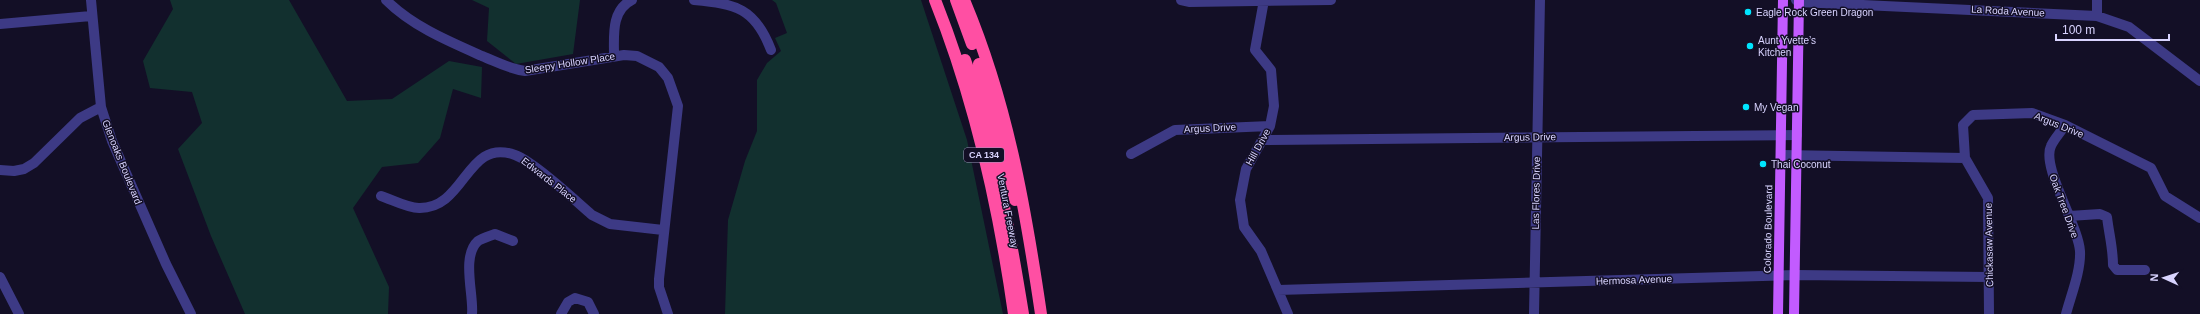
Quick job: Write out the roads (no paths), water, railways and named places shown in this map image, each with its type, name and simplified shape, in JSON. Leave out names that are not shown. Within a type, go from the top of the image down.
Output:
[{"type":"highway","name":"Ventura Freeway","points":[[935,0],[948,34],[978,130],[991,185],[1014,314]]},
{"type":"highway","points":[[944,0],[972,79],[992,150],[1012,248],[1023,314]]},
{"type":"highway","points":[[956,0],[975,53],[1001,139],[1020,223],[1030,235]]},
{"type":"highway","name":"Ventura Freeway","points":[[964,0],[1000,104],[1019,177],[1030,235],[1041,314]]},
{"type":"main road","name":"Colorado Boulevard","points":[[1778,314],[1782,155],[1783,0]]},
{"type":"main road","points":[[1794,314],[1798,155],[1798,1]]},
{"type":"street","name":"Glenoaks Boulevard","points":[[90,0],[101,107],[112,142],[166,264],[191,314]]},
{"type":"street","name":"Sleepy Hollow Place","points":[[386,0],[409,20],[453,43],[512,70],[525,71],[614,55],[636,56],[659,67],[668,78],[678,106],[663,230],[659,287],[668,314]]},
{"type":"street","points":[[614,55],[614,24],[621,8],[632,0]]},
{"type":"street","points":[[694,0],[729,4],[747,12],[756,21],[771,50]]},
{"type":"street","points":[[1181,0],[1331,0]]},
{"type":"street","name":"Hill Drive","points":[[1264,0],[1255,50],[1271,70],[1274,106],[1270,126],[1246,169],[1240,200],[1244,227],[1261,251],[1288,314]]},
{"type":"street","name":"Las Flores Drive","points":[[1534,314],[1540,0]]},
{"type":"street","points":[[2097,0],[2097,16]]},
{"type":"street","name":"La Roda Avenue","points":[[1798,1],[2097,16],[2129,27],[2200,81]]},
{"type":"street","points":[[0,24],[91,16]]},
{"type":"street","points":[[0,170],[14,171],[24,169],[34,163],[80,118],[101,107]]},
{"type":"street","name":"Argus Drive","points":[[1965,158],[1963,125],[1974,114],[2032,113],[2065,125],[2151,168],[2165,196],[2200,218]]},
{"type":"street","name":"Oak Tree Drive","points":[[2065,125],[2050,147],[2051,174],[2069,216],[2080,251],[2076,278],[2066,314]]},
{"type":"street","name":"Argus Drive","points":[[1131,154],[1175,130],[1270,126]]},
{"type":"street","name":"Argus Drive","points":[[1262,140],[1797,135]]},
{"type":"street","name":"Edwards Place","points":[[381,196],[419,208],[438,203],[453,194],[473,165],[482,157],[488,154],[505,152],[527,161],[592,215],[602,221],[610,224],[663,230]]},
{"type":"street","points":[[1782,155],[1965,158]]},
{"type":"street","name":"Chickasaw Avenue","points":[[1965,158],[1988,198],[1989,314]]},
{"type":"street","points":[[2069,216],[2100,214],[2107,217],[2110,238],[2113,246],[2113,265],[2117,270],[2145,270]]},
{"type":"street","points":[[472,314],[470,276],[473,249],[479,241],[496,234],[513,241]]},
{"type":"street","name":"Hermosa Avenue","points":[[1278,290],[1795,275],[1989,276]]},
{"type":"street","points":[[0,276],[19,314]]},
{"type":"street","points":[[561,314],[568,302],[576,298],[588,302],[594,314]]},
{"type":"place","name":"Eagle Rock Green Dragon","points":[[1748,12]]},
{"type":"place","name":"Aunt Yvette’s Kitchen","points":[[1750,46]]},
{"type":"place","name":"My Vegan","points":[[1746,107]]},
{"type":"place","name":"Thai Coconut","points":[[1763,164]]}]
